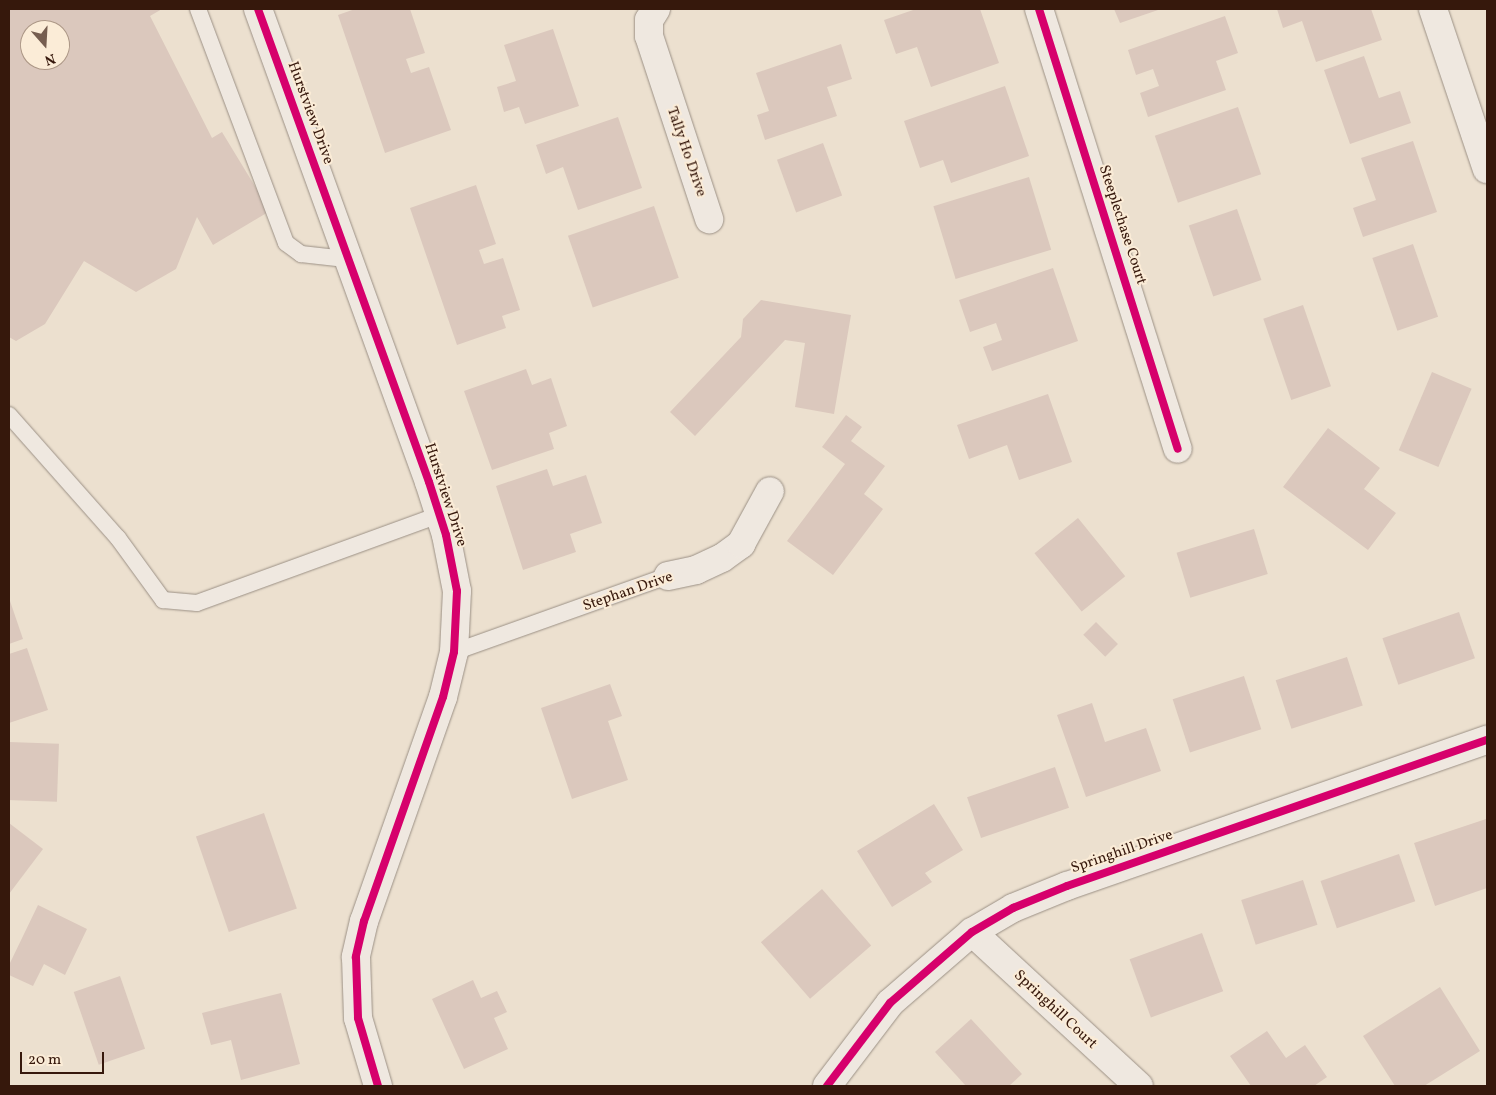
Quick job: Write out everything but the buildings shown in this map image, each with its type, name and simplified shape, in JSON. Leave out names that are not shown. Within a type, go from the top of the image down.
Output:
[{"type":"street","name":"Hurstview Drive","points":[[258,9],[439,515],[457,591],[454,652],[444,698],[364,922],[356,957],[358,1018],[378,1086]]},
{"type":"street","name":"Tally Ho Drive","points":[[656,9],[649,20],[649,36],[663,86],[709,219]]},
{"type":"street","name":"Steeplechase Court","points":[[1039,9],[1178,449]]},
{"type":"street","points":[[1433,9],[1487,169]]},
{"type":"street","name":"Stephan Drive","points":[[668,576],[696,570],[722,558],[741,544],[770,491]]},
{"type":"street","name":"Springhill Drive","points":[[827,1086],[890,1003],[972,932],[1013,908],[1067,886],[1487,740]]},
{"type":"street","name":"Springhill Court","points":[[972,932],[1139,1086]]},
{"type":"lane","points":[[198,9],[286,243],[301,254],[346,259]]},
{"type":"lane","points":[[9,415],[118,538],[163,600],[197,603],[439,515]]},
{"type":"lane","name":"Stephan Drive","points":[[454,652],[668,576]]},
{"type":"cycle path","points":[[258,9],[429,482],[446,535],[457,591],[454,652],[443,697],[364,921],[356,957],[358,1018],[378,1086]]},
{"type":"cycle path","points":[[1039,9],[1178,449]]},
{"type":"cycle path","points":[[827,1086],[890,1003],[972,932],[1013,908],[1067,886],[1487,740]]}]
